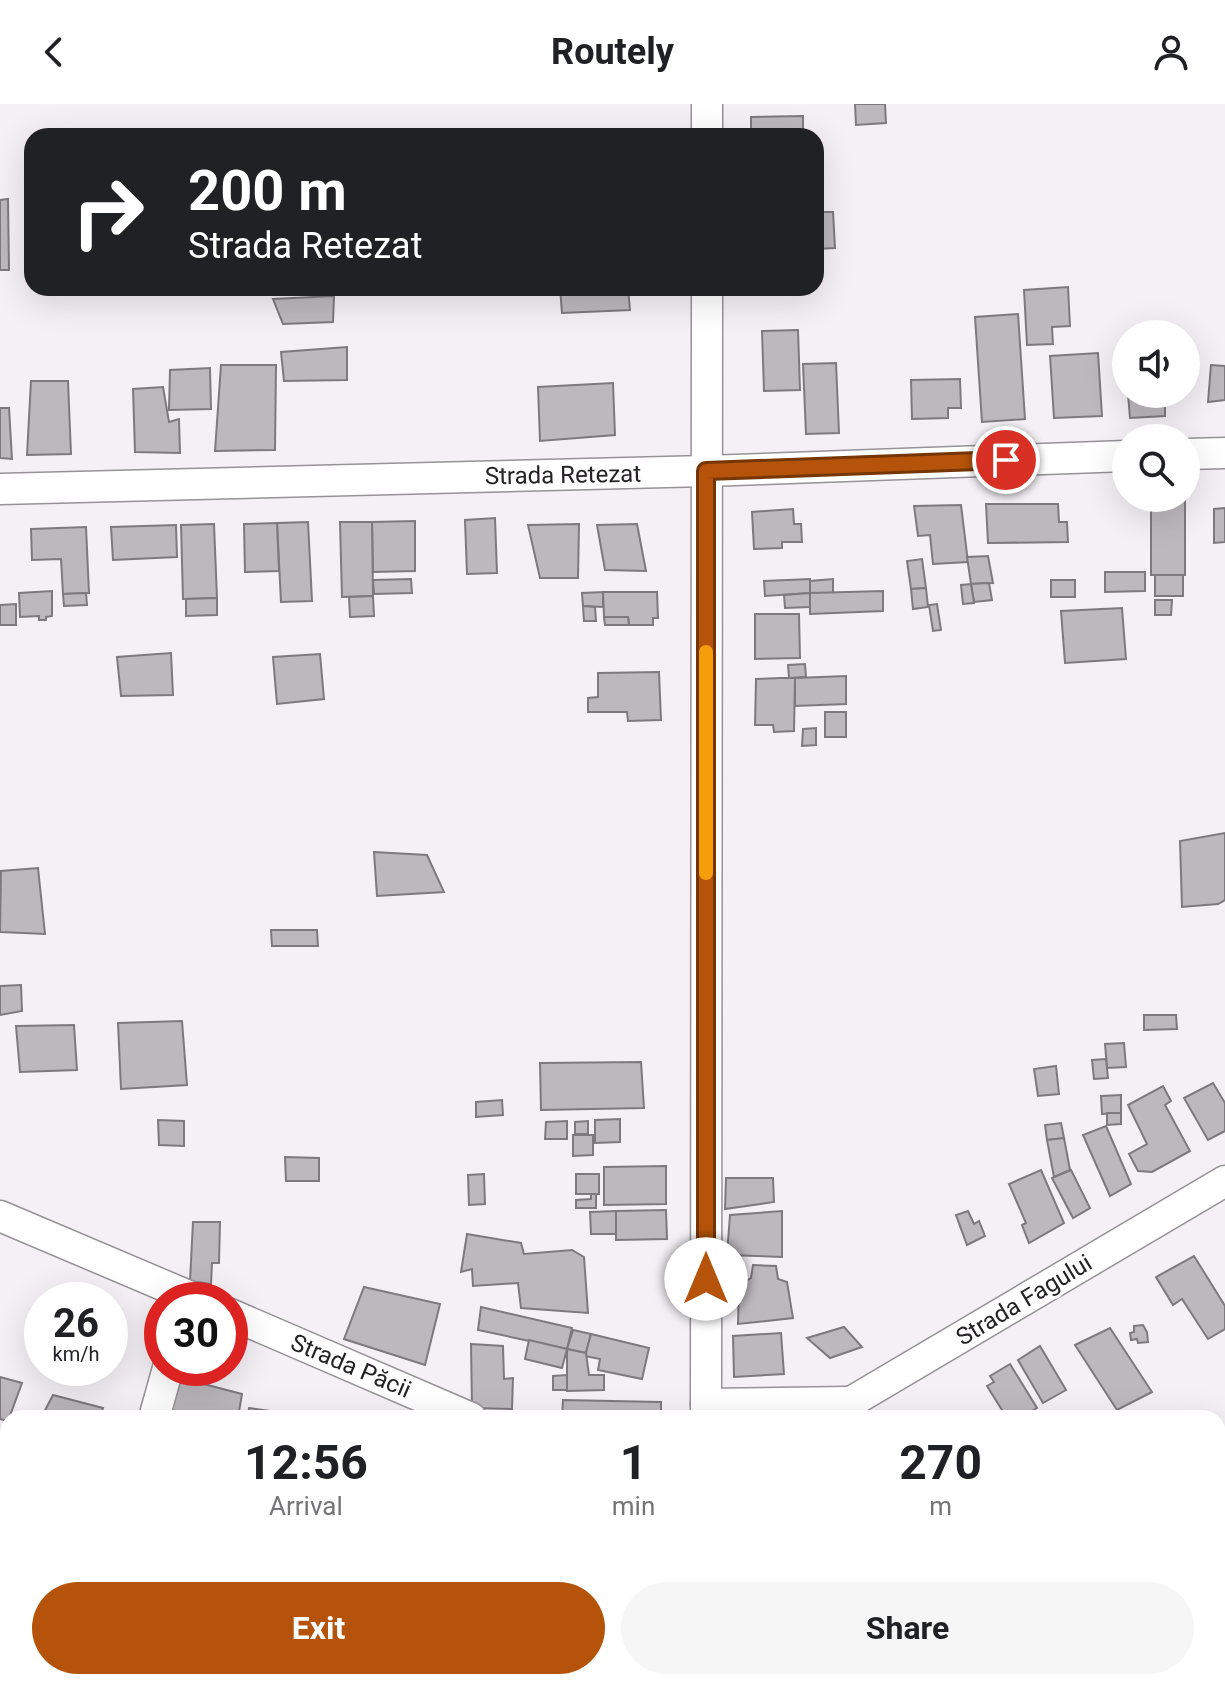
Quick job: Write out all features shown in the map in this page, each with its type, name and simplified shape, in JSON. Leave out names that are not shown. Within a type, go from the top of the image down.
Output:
[{"type":"street","points":[[707,104],[707,128]]},
{"type":"street","points":[[706,1410],[707,296]]},
{"type":"street","points":[[1200,454],[1225,453]]},
{"type":"street","name":"Strada Retezat","points":[[0,489],[706,471],[1112,456]]},
{"type":"street","name":"Strada Fagului","points":[[837,1410],[1225,1181]]},
{"type":"street","points":[[0,1216],[152,1282]]},
{"type":"street","name":"Strada Păcii","points":[[248,1322],[452,1410]]},
{"type":"street","points":[[156,1410],[163,1386]]},
{"type":"street","points":[[722,1410],[850,1402]]},
{"type":"building","points":[[855,104],[885,104],[886,123],[856,125]]},
{"type":"building","points":[[803,116],[803,128],[751,128],[751,117]]},
{"type":"building","points":[[8,199],[9,270],[0,270],[0,200]]},
{"type":"building","points":[[824,212],[833,212],[835,248],[824,249]]},
{"type":"building","points":[[1068,287],[1070,326],[1052,327],[1053,344],[1027,345],[1024,290]]},
{"type":"building","points":[[334,296],[333,322],[283,324],[273,299]]},
{"type":"building","points":[[561,296],[629,296],[630,310],[562,313]]},
{"type":"building","points":[[1018,314],[1025,419],[982,422],[975,317]]},
{"type":"building","points":[[798,330],[800,390],[764,391],[762,331]]},
{"type":"building","points":[[347,347],[347,380],[284,381],[281,352]]},
{"type":"building","points":[[1098,353],[1102,416],[1054,418],[1050,356]]},
{"type":"building","points":[[836,363],[839,433],[806,434],[803,364]]},
{"type":"building","points":[[221,365],[276,365],[275,450],[215,451]]},
{"type":"building","points":[[1211,365],[1225,366],[1225,400],[1208,402]]},
{"type":"building","points":[[210,368],[211,409],[169,410],[170,370]]},
{"type":"building","points":[[960,379],[961,408],[948,408],[948,418],[912,419],[911,380]]},
{"type":"building","points":[[31,381],[68,381],[71,454],[27,455]]},
{"type":"building","points":[[613,383],[615,435],[540,441],[538,387]]},
{"type":"building","points":[[163,387],[169,422],[179,419],[180,453],[135,452],[133,389]]},
{"type":"building","points":[[0,408],[9,408],[12,459],[0,458]]},
{"type":"building","points":[[1129,408],[1165,408],[1165,416],[1130,418]]},
{"type":"building","points":[[986,504],[1058,504],[1059,522],[1067,522],[1068,542],[988,543]]},
{"type":"building","points":[[961,505],[968,562],[933,564],[930,535],[918,536],[914,506]]},
{"type":"building","points":[[1225,508],[1225,542],[1214,543],[1214,509]]},
{"type":"building","points":[[793,509],[794,524],[801,524],[802,542],[782,542],[782,548],[754,549],[752,512]]},
{"type":"building","points":[[1151,512],[1185,512],[1185,575],[1151,575]]},
{"type":"building","points":[[495,518],[497,573],[467,574],[465,520]]},
{"type":"building","points":[[415,521],[415,571],[373,572],[372,522]]},
{"type":"building","points":[[308,522],[312,601],[281,602],[277,523]]},
{"type":"building","points":[[340,522],[372,522],[373,596],[342,597]]},
{"type":"building","points":[[277,523],[279,571],[245,572],[244,524]]},
{"type":"building","points":[[214,524],[217,598],[183,599],[181,525]]},
{"type":"building","points":[[579,524],[578,578],[540,578],[528,525]]},
{"type":"building","points":[[637,524],[646,571],[605,570],[597,525]]},
{"type":"building","points":[[176,525],[177,557],[113,560],[111,527]]},
{"type":"building","points":[[86,527],[89,593],[63,594],[61,559],[32,560],[31,529]]},
{"type":"building","points":[[988,556],[993,583],[971,584],[967,557]]},
{"type":"building","points":[[922,559],[926,588],[911,589],[907,561]]},
{"type":"building","points":[[1105,572],[1145,572],[1145,591],[1105,592]]},
{"type":"building","points":[[1155,575],[1183,575],[1183,596],[1155,596]]},
{"type":"building","points":[[411,579],[412,593],[374,594],[373,580]]},
{"type":"building","points":[[810,579],[810,593],[765,596],[764,581]]},
{"type":"building","points":[[833,579],[833,593],[810,593],[810,581]]},
{"type":"building","points":[[1051,580],[1075,580],[1075,597],[1051,597]]},
{"type":"building","points":[[989,583],[992,600],[974,602],[971,584]]},
{"type":"building","points":[[971,584],[974,603],[963,604],[961,585]]},
{"type":"building","points":[[926,588],[928,607],[913,609],[911,589]]},
{"type":"building","points":[[52,591],[52,616],[46,617],[46,620],[39,620],[39,616],[20,617],[19,593]]},
{"type":"building","points":[[883,591],[883,611],[810,614],[810,593]]},
{"type":"building","points":[[603,592],[603,607],[583,606],[582,593]]},
{"type":"building","points":[[603,592],[657,592],[658,618],[653,618],[653,625],[629,625],[628,617],[604,617]]},
{"type":"building","points":[[86,593],[87,605],[64,606],[63,594]]},
{"type":"building","points":[[810,593],[810,607],[785,608],[784,595]]},
{"type":"building","points":[[373,596],[374,616],[350,617],[349,597]]},
{"type":"building","points":[[217,598],[217,615],[186,616],[186,599]]},
{"type":"building","points":[[1155,600],[1172,600],[1171,615],[1155,615]]},
{"type":"building","points":[[16,604],[16,625],[0,625],[0,605]]},
{"type":"building","points":[[937,604],[941,630],[933,631],[929,605]]},
{"type":"building","points":[[583,606],[595,607],[596,621],[584,621]]},
{"type":"building","points":[[1122,608],[1126,659],[1065,663],[1061,611]]},
{"type":"building","points":[[755,614],[799,614],[800,658],[755,659]]},
{"type":"building","points":[[604,617],[628,617],[629,625],[605,625]]},
{"type":"building","points":[[171,653],[173,695],[121,696],[117,657]]},
{"type":"building","points":[[320,654],[324,699],[277,704],[273,657]]},
{"type":"building","points":[[805,664],[806,677],[789,678],[788,665]]},
{"type":"building","points":[[659,672],[661,720],[628,721],[627,712],[588,712],[588,698],[598,697],[598,673]]},
{"type":"building","points":[[846,676],[846,704],[795,706],[795,678]]},
{"type":"building","points":[[795,678],[794,731],[774,732],[773,725],[755,725],[756,679]]},
{"type":"building","points":[[825,712],[846,712],[846,737],[825,737]]},
{"type":"building","points":[[816,728],[816,745],[802,746],[803,729]]},
{"type":"building","points":[[1225,833],[1225,900],[1218,904],[1182,907],[1180,841]]},
{"type":"building","points":[[374,852],[427,855],[444,892],[377,896]]},
{"type":"building","points":[[38,868],[45,934],[0,932],[1,871]]},
{"type":"building","points":[[271,930],[317,930],[318,946],[272,946]]},
{"type":"building","points":[[21,985],[22,1011],[0,1015],[0,986]]},
{"type":"building","points":[[1144,1015],[1176,1015],[1177,1029],[1144,1030]]},
{"type":"building","points":[[182,1021],[187,1085],[121,1089],[118,1023]]},
{"type":"building","points":[[74,1025],[77,1070],[20,1072],[16,1026]]},
{"type":"building","points":[[1124,1043],[1126,1067],[1107,1068],[1105,1044]]},
{"type":"building","points":[[1106,1059],[1108,1078],[1094,1079],[1092,1060]]},
{"type":"building","points":[[641,1062],[644,1108],[541,1110],[540,1063]]},
{"type":"building","points":[[1056,1066],[1059,1094],[1038,1096],[1034,1069]]},
{"type":"building","points":[[1213,1083],[1225,1103],[1225,1131],[1208,1140],[1184,1098]]},
{"type":"building","points":[[1163,1086],[1171,1101],[1165,1105],[1190,1151],[1152,1172],[1138,1171],[1129,1154],[1147,1144],[1128,1105]]},
{"type":"building","points":[[1121,1095],[1121,1113],[1102,1114],[1101,1096]]},
{"type":"building","points":[[502,1100],[503,1115],[476,1117],[476,1102]]},
{"type":"building","points":[[1107,1113],[1121,1113],[1121,1124],[1107,1125]]},
{"type":"building","points":[[620,1119],[620,1142],[595,1143],[595,1120]]},
{"type":"building","points":[[158,1120],[184,1121],[184,1146],[159,1145]]},
{"type":"building","points":[[567,1121],[567,1139],[545,1139],[546,1122]]},
{"type":"building","points":[[588,1121],[588,1134],[575,1134],[575,1122]]},
{"type":"building","points":[[1061,1123],[1064,1138],[1047,1140],[1045,1125]]},
{"type":"building","points":[[1106,1126],[1131,1184],[1110,1196],[1083,1135]]},
{"type":"building","points":[[573,1135],[593,1135],[593,1155],[573,1156]]},
{"type":"building","points":[[1064,1138],[1070,1170],[1054,1177],[1047,1140]]},
{"type":"building","points":[[285,1157],[319,1158],[319,1181],[286,1181]]},
{"type":"building","points":[[666,1166],[666,1204],[604,1205],[604,1167]]},
{"type":"building","points":[[1041,1170],[1064,1223],[1029,1243],[1022,1225],[1026,1223],[1009,1184]]},
{"type":"building","points":[[1071,1170],[1090,1208],[1073,1218],[1052,1178]]},
{"type":"building","points":[[484,1174],[485,1204],[469,1205],[468,1175]]},
{"type":"building","points":[[576,1174],[599,1174],[599,1194],[576,1194]]},
{"type":"building","points":[[726,1178],[773,1178],[774,1202],[725,1209]]},
{"type":"building","points":[[591,1194],[596,1194],[596,1208],[576,1208],[576,1200],[591,1199]]},
{"type":"building","points":[[666,1210],[667,1239],[616,1240],[616,1211]]},
{"type":"building","points":[[616,1211],[616,1234],[591,1234],[590,1212]]},
{"type":"building","points":[[782,1211],[782,1257],[727,1255],[730,1215]]},
{"type":"building","points":[[968,1211],[974,1224],[979,1221],[985,1236],[967,1245],[956,1215]]},
{"type":"building","points":[[193,1222],[220,1222],[219,1263],[212,1263],[211,1282],[190,1281]]},
{"type":"building","points":[[467,1234],[521,1243],[524,1254],[572,1250],[584,1257],[588,1313],[521,1308],[518,1283],[473,1286],[472,1269],[461,1272]]},
{"type":"building","points":[[1194,1256],[1225,1306],[1225,1329],[1208,1339],[1182,1299],[1173,1305],[1156,1277]]},
{"type":"building","points":[[753,1265],[776,1266],[778,1279],[787,1282],[793,1318],[738,1324],[739,1285],[751,1278]]},
{"type":"building","points":[[364,1287],[440,1304],[425,1365],[344,1339]]},
{"type":"building","points":[[481,1307],[572,1328],[567,1349],[478,1330]]},
{"type":"building","points":[[1143,1325],[1148,1342],[1131,1340],[1130,1333],[1134,1332],[1134,1326]]},
{"type":"building","points":[[844,1327],[862,1347],[830,1358],[807,1338]]},
{"type":"building","points":[[1110,1328],[1152,1392],[1117,1410],[1075,1345]]},
{"type":"building","points":[[573,1330],[591,1334],[586,1353],[567,1349]]},
{"type":"building","points":[[781,1333],[784,1374],[734,1377],[733,1336]]},
{"type":"building","points":[[591,1334],[649,1348],[642,1379],[598,1370],[600,1359],[585,1356]]},
{"type":"building","points":[[529,1340],[567,1349],[562,1368],[525,1359]]},
{"type":"building","points":[[471,1344],[503,1346],[504,1379],[513,1378],[512,1409],[472,1408]]},
{"type":"building","points":[[1040,1346],[1066,1390],[1043,1403],[1018,1360]]},
{"type":"building","points":[[567,1349],[586,1353],[589,1375],[604,1375],[604,1390],[567,1391]]},
{"type":"building","points":[[1010,1364],[1037,1408],[1002,1410],[987,1386],[994,1382],[990,1376]]},
{"type":"building","points":[[567,1375],[567,1390],[553,1390],[553,1376]]},
{"type":"building","points":[[0,1377],[22,1383],[12,1410],[0,1410]]},
{"type":"building","points":[[179,1386],[212,1386],[242,1394],[239,1410],[171,1410]]},
{"type":"building","points":[[53,1395],[103,1408],[102,1410],[45,1410]]},
{"type":"building","points":[[563,1400],[661,1402],[661,1410],[562,1410]]},
{"type":"slow traffic","points":[[706,652],[706,873]]},
{"type":"route","points":[[706,1279],[706,471],[1006,460]]}]
